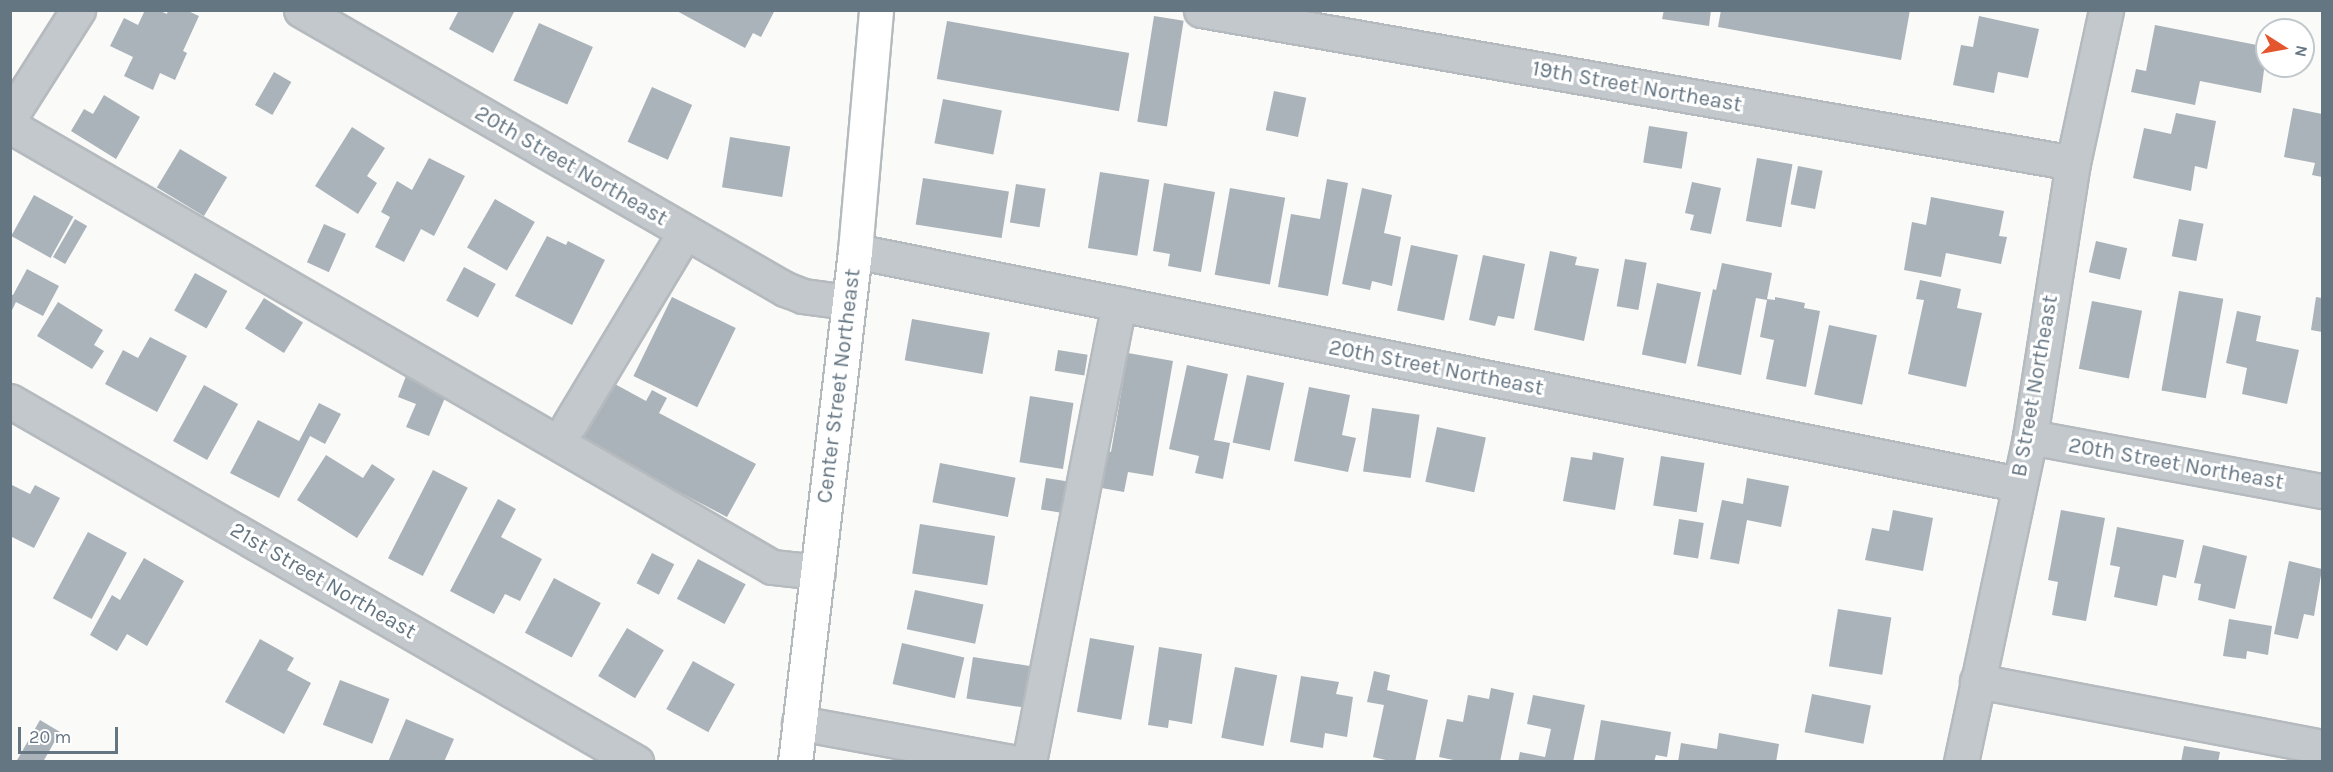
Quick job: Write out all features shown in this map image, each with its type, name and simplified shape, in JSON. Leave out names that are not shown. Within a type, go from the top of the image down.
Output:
[{"type":"main road","name":"Center Street Northeast","points":[[795,762],[855,251],[876,10]]},
{"type":"street","points":[[10,117],[78,10]]},
{"type":"street","name":"20th Street Northeast","points":[[301,10],[785,289],[803,296],[848,302]]},
{"type":"street","name":"B Street Northeast","points":[[1961,762],[2018,484],[2030,437],[2073,163],[2106,10]]},
{"type":"street","name":"19th Street Northeast","points":[[1207,11],[2073,163]]},
{"type":"street","points":[[10,126],[772,567],[818,572]]},
{"type":"street","points":[[569,425],[685,232]]},
{"type":"street","name":"20th Street Northeast","points":[[855,251],[2018,484]]},
{"type":"street","points":[[1029,762],[1119,304]]},
{"type":"street","name":"21st Street Northeast","points":[[10,401],[636,762]]},
{"type":"street","name":"20th Street Northeast","points":[[2030,437],[2322,491]]},
{"type":"street","points":[[1977,681],[2322,747]]},
{"type":"street","points":[[799,723],[1011,762]]},
{"type":"building","points":[[145,10],[158,10],[167,14],[168,10],[186,10],[199,16],[183,51],[187,53],[175,80],[160,73],[153,90],[124,76],[133,57],[110,46],[124,18],[138,25]]},
{"type":"building","points":[[459,10],[515,10],[493,53],[449,29]]},
{"type":"building","points":[[675,10],[775,10],[761,37],[753,33],[745,48]]},
{"type":"building","points":[[1664,10],[1711,10],[1709,26],[1662,19]]},
{"type":"building","points":[[1721,10],[1910,10],[1901,60],[1718,27]]},
{"type":"building","points":[[1154,16],[1184,21],[1167,126],[1137,122]]},
{"type":"building","points":[[1979,16],[2039,29],[2028,78],[1998,72],[1994,93],[1953,85],[1961,45],[1973,47]]},
{"type":"building","points":[[947,21],[1129,53],[1119,111],[937,79]]},
{"type":"building","points":[[539,23],[593,47],[567,105],[513,81]]},
{"type":"building","points":[[2155,25],[2255,45],[2255,78],[2263,78],[2261,93],[2200,81],[2195,105],[2131,92],[2136,69],[2146,71]]},
{"type":"building","points":[[274,72],[291,82],[272,115],[255,105]]},
{"type":"building","points":[[652,87],[692,105],[668,160],[628,142]]},
{"type":"building","points":[[1274,91],[1306,98],[1298,137],[1266,130]]},
{"type":"building","points":[[104,95],[140,117],[116,159],[71,131],[84,109],[93,114]]},
{"type":"building","points":[[943,99],[1002,110],[993,155],[934,143]]},
{"type":"building","points":[[2293,108],[2322,114],[2322,177],[2312,175],[2315,163],[2284,157]]},
{"type":"building","points":[[2176,113],[2216,121],[2207,169],[2195,166],[2191,191],[2133,178],[2144,128],[2171,134]]},
{"type":"building","points":[[1649,126],[1688,132],[1682,169],[1643,163]]},
{"type":"building","points":[[352,127],[385,148],[367,176],[377,183],[358,214],[315,186]]},
{"type":"building","points":[[730,137],[790,147],[782,197],[722,187]]},
{"type":"building","points":[[180,149],[227,177],[204,216],[157,188]]},
{"type":"building","points":[[429,158],[465,176],[434,236],[421,229],[404,262],[375,247],[390,217],[381,212],[397,181],[412,190]]},
{"type":"building","points":[[1757,158],[1792,164],[1781,227],[1746,221]]},
{"type":"building","points":[[1798,166],[1823,171],[1815,209],[1791,204]]},
{"type":"building","points":[[1100,172],[1149,180],[1137,256],[1088,248]]},
{"type":"building","points":[[923,178],[1009,192],[1002,238],[916,224]]},
{"type":"building","points":[[1327,179],[1348,183],[1328,296],[1278,287],[1291,214],[1320,219]]},
{"type":"building","points":[[1692,182],[1721,188],[1711,234],[1690,230],[1694,215],[1685,213]]},
{"type":"building","points":[[1164,183],[1215,192],[1201,272],[1168,266],[1170,254],[1153,251]]},
{"type":"building","points":[[1016,184],[1046,189],[1040,227],[1010,223]]},
{"type":"building","points":[[1230,188],[1285,198],[1270,284],[1215,275]]},
{"type":"building","points":[[1362,188],[1392,195],[1384,233],[1401,237],[1392,286],[1372,281],[1370,290],[1342,284]]},
{"type":"building","points":[[34,195],[73,217],[51,258],[11,236]]},
{"type":"building","points":[[1931,197],[2004,211],[1999,236],[2007,237],[2001,264],[1946,253],[1941,277],[1904,270],[1912,222],[1926,225]]},
{"type":"building","points":[[495,199],[535,222],[507,270],[467,247]]},
{"type":"building","points":[[75,219],[87,226],[65,264],[53,257]]},
{"type":"building","points":[[2179,219],[2204,224],[2196,261],[2172,256]]},
{"type":"building","points":[[324,224],[346,234],[329,272],[307,262]]},
{"type":"building","points":[[547,236],[566,245],[568,241],[605,260],[572,325],[515,296]]},
{"type":"building","points":[[2096,241],[2127,248],[2120,279],[2089,272]]},
{"type":"building","points":[[1411,245],[1458,255],[1444,321],[1397,311]]},
{"type":"building","points":[[1550,251],[1577,257],[1575,265],[1599,269],[1584,341],[1534,330]]},
{"type":"building","points":[[1483,255],[1525,264],[1514,319],[1498,316],[1495,326],[1469,320]]},
{"type":"building","points":[[1625,259],[1647,263],[1638,310],[1617,306]]},
{"type":"building","points":[[1722,263],[1772,273],[1767,299],[1775,300],[1775,297],[1805,303],[1804,308],[1820,311],[1806,387],[1766,379],[1774,340],[1760,337],[1767,300],[1756,298],[1741,375],[1697,366],[1713,289],[1716,290]]},
{"type":"building","points":[[464,267],[496,284],[478,317],[446,301]]},
{"type":"building","points":[[27,269],[59,286],[43,316],[16,302],[10,314],[10,294],[13,295]]},
{"type":"building","points":[[195,273],[227,291],[207,329],[174,311]]},
{"type":"building","points":[[1920,280],[1961,289],[1957,308],[1982,313],[1966,387],[1908,374],[1924,300],[1916,299]]},
{"type":"building","points":[[1657,283],[1701,292],[1686,364],[1642,354]]},
{"type":"building","points":[[2179,291],[2223,299],[2206,398],[2161,390]]},
{"type":"building","points":[[672,297],[736,328],[697,407],[633,376]]},
{"type":"building","points":[[2316,297],[2322,298],[2322,332],[2311,330]]},
{"type":"building","points":[[264,298],[303,322],[284,353],[245,329]]},
{"type":"building","points":[[2092,301],[2142,311],[2129,378],[2079,369]]},
{"type":"building","points":[[58,302],[103,330],[94,345],[104,351],[92,369],[37,336]]},
{"type":"building","points":[[2237,311],[2261,316],[2256,341],[2299,350],[2287,404],[2242,394],[2247,368],[2226,363]]},
{"type":"building","points":[[912,319],[990,333],[983,374],[905,360]]},
{"type":"building","points":[[1829,325],[1877,335],[1862,405],[1814,394]]},
{"type":"building","points":[[150,337],[187,356],[157,412],[105,384],[123,350],[138,358]]},
{"type":"building","points":[[1058,350],[1088,355],[1084,375],[1055,371]]},
{"type":"building","points":[[1128,353],[1173,361],[1153,476],[1128,472],[1124,492],[1096,487],[1103,450],[1111,452]]},
{"type":"building","points":[[1187,365],[1228,374],[1214,440],[1230,443],[1223,479],[1195,473],[1199,456],[1169,449]]},
{"type":"building","points":[[1247,375],[1284,383],[1270,450],[1233,442]]},
{"type":"building","points":[[406,376],[447,393],[429,436],[406,427],[416,404],[398,397]]},
{"type":"building","points":[[613,383],[646,401],[652,390],[667,398],[659,413],[756,464],[727,517],[582,441]]},
{"type":"building","points":[[204,385],[238,404],[207,460],[173,441]]},
{"type":"building","points":[[1309,387],[1350,395],[1342,435],[1356,438],[1348,472],[1294,461]]},
{"type":"building","points":[[1030,396],[1073,403],[1063,469],[1020,462]]},
{"type":"building","points":[[319,403],[341,414],[325,444],[310,436],[279,498],[230,473],[258,420],[299,441]]},
{"type":"building","points":[[1372,408],[1420,415],[1411,478],[1363,471]]},
{"type":"building","points":[[1437,427],[1486,437],[1474,492],[1425,482]]},
{"type":"building","points":[[1593,452],[1624,458],[1615,510],[1563,501],[1571,457],[1592,460]]},
{"type":"building","points":[[326,455],[363,478],[372,464],[395,479],[357,538],[297,500]]},
{"type":"building","points":[[1661,456],[1704,463],[1697,512],[1653,505]]},
{"type":"building","points":[[940,463],[1016,478],[1008,517],[932,502]]},
{"type":"building","points":[[433,470],[468,488],[423,576],[388,558]]},
{"type":"building","points":[[1046,478],[1070,482],[1065,513],[1041,510]]},
{"type":"building","points":[[1747,478],[1789,486],[1781,527],[1747,520],[1739,564],[1710,559],[1722,500],[1743,504]]},
{"type":"building","points":[[10,484],[30,494],[35,485],[60,498],[34,548],[10,536]]},
{"type":"building","points":[[498,499],[516,509],[501,537],[542,559],[520,601],[505,594],[494,614],[450,591]]},
{"type":"building","points":[[1893,510],[1933,518],[1923,571],[1865,560],[1872,528],[1889,531]]},
{"type":"building","points":[[2061,510],[2105,518],[2086,621],[2052,615],[2058,582],[2048,580]]},
{"type":"building","points":[[1679,519],[1704,523],[1698,558],[1673,555]]},
{"type":"building","points":[[920,524],[995,536],[987,585],[912,573]]},
{"type":"building","points":[[2117,527],[2184,540],[2176,578],[2163,575],[2157,606],[2114,597],[2120,567],[2110,565]]},
{"type":"building","points":[[88,532],[127,553],[92,619],[53,598]]},
{"type":"building","points":[[2203,545],[2247,556],[2235,609],[2198,600],[2201,584],[2194,583]]},
{"type":"building","points":[[652,553],[674,564],[659,595],[637,583]]},
{"type":"building","points":[[144,558],[184,581],[147,646],[127,634],[117,651],[90,635],[112,595],[120,600]]},
{"type":"building","points":[[698,559],[746,584],[725,624],[677,599]]},
{"type":"building","points":[[2289,561],[2322,569],[2314,616],[2304,614],[2298,639],[2274,634]]},
{"type":"building","points":[[554,578],[601,603],[572,658],[525,633]]},
{"type":"building","points":[[915,590],[983,605],[975,644],[907,629]]},
{"type":"building","points":[[1838,609],[1891,617],[1882,675],[1829,666]]},
{"type":"building","points":[[2229,619],[2272,626],[2268,655],[2247,651],[2246,659],[2223,656]]},
{"type":"building","points":[[627,628],[664,650],[635,698],[598,676]]},
{"type":"building","points":[[1090,638],[1134,646],[1121,720],[1077,712]]},
{"type":"building","points":[[260,639],[294,658],[287,670],[311,683],[284,734],[225,702]]},
{"type":"building","points":[[902,643],[964,657],[955,698],[893,684]]},
{"type":"building","points":[[1159,647],[1202,654],[1192,724],[1169,720],[1168,728],[1148,725]]},
{"type":"building","points":[[973,657],[1034,667],[1028,708],[966,698]]},
{"type":"building","points":[[693,661],[735,684],[708,732],[666,709]]},
{"type":"building","points":[[1235,667],[1277,675],[1263,746],[1221,738]]},
{"type":"building","points":[[1374,671],[1390,675],[1387,690],[1428,700],[1415,762],[1394,762],[1373,757],[1384,705],[1367,702]]},
{"type":"building","points":[[1301,676],[1339,682],[1336,694],[1353,697],[1347,737],[1325,733],[1323,748],[1290,742]]},
{"type":"building","points":[[340,680],[389,699],[372,744],[323,725]]},
{"type":"building","points":[[1491,688],[1514,693],[1500,762],[1463,762],[1439,757],[1447,719],[1463,722],[1468,695],[1489,699]]},
{"type":"building","points":[[1812,694],[1871,705],[1863,744],[1805,732]]},
{"type":"building","points":[[1533,695],[1585,705],[1573,762],[1518,762],[1520,752],[1545,757],[1551,729],[1527,724]]},
{"type":"building","points":[[406,719],[454,739],[444,762],[388,762]]},
{"type":"building","points":[[40,720],[60,732],[43,762],[16,762]]},
{"type":"building","points":[[1601,720],[1671,732],[1667,757],[1656,755],[1654,762],[1594,762]]},
{"type":"building","points":[[1719,733],[1779,744],[1776,762],[1678,762],[1681,743],[1717,749]]},
{"type":"building","points":[[2184,746],[2220,752],[2218,762],[2181,762]]}]
